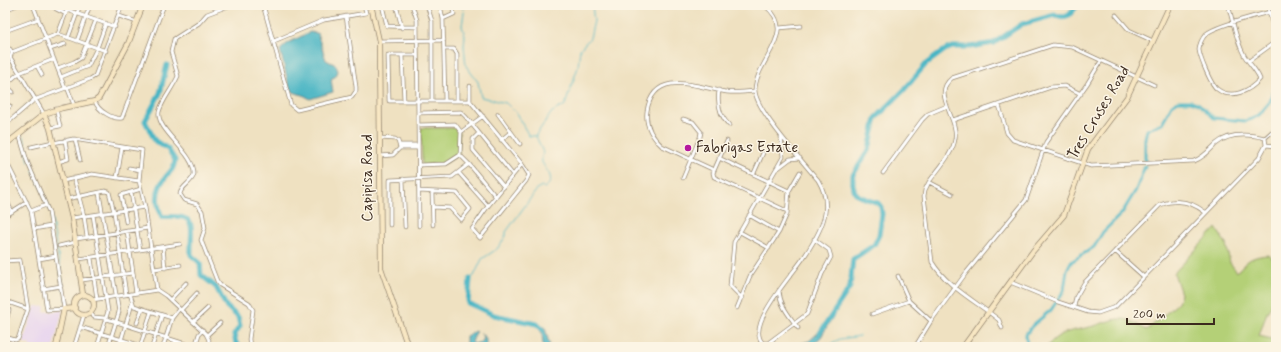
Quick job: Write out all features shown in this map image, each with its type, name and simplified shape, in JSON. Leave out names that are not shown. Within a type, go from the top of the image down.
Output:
[{"type":"main road","name":"Capipisa Road","points":[[371,5],[379,41],[381,268],[408,347]]},
{"type":"main road","name":"Tres Cruses Road","points":[[963,347],[1010,282],[1064,215],[1088,149],[1127,97],[1170,5]]},
{"type":"main road","points":[[5,145],[44,114],[56,109],[95,101],[104,92],[137,22],[142,6]]},
{"type":"main road","points":[[44,114],[50,128],[72,218],[83,295]]},
{"type":"main road","points":[[83,295],[95,299],[93,309],[87,314],[78,313],[75,308],[76,300],[83,295]]},
{"type":"main road","points":[[56,347],[64,309],[75,308]]},
{"type":"street","points":[[5,10],[17,5]]},
{"type":"street","points":[[33,5],[61,77],[74,105]]},
{"type":"street","points":[[54,5],[56,9],[66,14]]},
{"type":"street","points":[[58,34],[69,5]]},
{"type":"street","points":[[68,38],[80,5]]},
{"type":"street","points":[[77,41],[90,5]]},
{"type":"street","points":[[5,125],[34,100],[93,77],[106,51],[122,5]]},
{"type":"street","points":[[95,101],[101,110],[118,119],[122,118],[164,5]]},
{"type":"street","points":[[231,5],[207,14],[199,23],[174,39],[171,52],[178,76],[160,109],[159,116],[174,141],[187,155],[193,168],[193,176],[180,191],[180,194],[184,200],[197,204],[202,211],[205,228],[201,240],[217,281],[220,285],[249,303],[253,310],[249,339],[250,347]]},
{"type":"street","points":[[263,5],[291,105],[294,109],[303,109],[352,97],[356,91],[346,16]]},
{"type":"street","points":[[274,41],[324,20],[366,13],[364,5]]},
{"type":"street","points":[[382,5],[387,26],[402,28],[417,27]]},
{"type":"street","points":[[396,5],[402,28]]},
{"type":"street","points":[[412,5],[417,27],[416,55],[419,226]]},
{"type":"street","points":[[428,5],[432,21],[432,101]]},
{"type":"street","points":[[440,5],[443,19],[445,101]]},
{"type":"street","points":[[443,19],[454,14],[452,5]]},
{"type":"street","points":[[764,5],[773,13],[779,28],[777,39],[759,74],[755,91],[759,104],[781,135],[818,180],[825,196],[825,214],[804,258],[773,299],[758,331],[758,338],[763,343],[768,343],[807,314],[822,274],[831,257],[829,250],[814,239]]},
{"type":"street","points":[[1228,5],[1234,23],[1239,43],[1260,79],[1246,91],[1238,94],[1222,91],[1212,83],[1199,51],[1203,38],[1208,33],[1234,23],[1270,12]]},
{"type":"street","points":[[1249,62],[1275,42],[1275,32],[1268,5]]},
{"type":"street","points":[[67,10],[115,27]]},
{"type":"street","points":[[118,16],[137,22]]},
{"type":"street","points":[[1116,16],[1129,30],[1153,41]]},
{"type":"street","points":[[5,31],[38,19]]},
{"type":"street","points":[[58,68],[79,60],[96,20]]},
{"type":"street","points":[[61,77],[88,66],[97,48],[106,23]]},
{"type":"street","points":[[779,28],[801,26]]},
{"type":"street","points":[[44,114],[34,100],[10,57],[12,52],[58,34],[106,51]]},
{"type":"street","points":[[379,41],[417,42],[444,40]]},
{"type":"street","points":[[50,50],[65,44]]},
{"type":"street","points":[[1002,328],[999,320],[956,287],[936,268],[932,262],[924,196],[925,190],[954,143],[956,136],[953,120],[947,106],[944,89],[947,82],[952,78],[1053,45],[1072,47],[1154,85]]},
{"type":"street","points":[[5,49],[10,49],[12,52]]},
{"type":"street","points":[[444,49],[454,49],[458,54],[457,101]]},
{"type":"street","points":[[402,54],[404,101]]},
{"type":"street","points":[[416,55],[388,55],[389,101],[470,101]]},
{"type":"street","points":[[5,57],[10,57]]},
{"type":"street","points":[[13,92],[5,84],[19,74],[54,59]]},
{"type":"street","points":[[915,347],[931,321],[956,287],[1026,200],[1046,142],[1081,94],[1101,61]]},
{"type":"street","points":[[37,66],[42,75]]},
{"type":"street","points":[[714,170],[662,146],[652,136],[646,120],[649,102],[660,89],[676,82],[736,92],[755,91]]},
{"type":"street","points":[[470,86],[470,101],[522,164],[529,175],[526,181],[480,238],[472,229],[488,206],[522,164]]},
{"type":"street","points":[[953,120],[1059,86],[1065,86],[1081,94]]},
{"type":"street","points":[[719,90],[718,99],[721,114],[729,125]]},
{"type":"street","points":[[999,105],[1009,137],[1018,142],[1091,166],[1194,161],[1201,159],[1226,138],[1248,136],[1264,138],[1276,128]]},
{"type":"street","points":[[5,110],[10,106]]},
{"type":"street","points":[[883,173],[922,120],[928,114],[947,106]]},
{"type":"street","points":[[50,128],[60,126],[56,109]]},
{"type":"street","points":[[418,113],[461,112],[513,175]]},
{"type":"street","points":[[498,114],[520,144]]},
{"type":"street","points":[[5,115],[10,121]]},
{"type":"street","points":[[461,132],[482,116]]},
{"type":"street","points":[[682,178],[701,132],[693,122],[683,119]]},
{"type":"street","points":[[418,124],[455,124],[461,132],[460,154],[496,197]]},
{"type":"street","points":[[501,140],[511,132]]},
{"type":"street","points":[[479,133],[473,139],[473,150],[504,187]]},
{"type":"street","points":[[5,159],[31,211],[47,310],[64,309],[51,226],[46,206],[27,161],[19,134]]},
{"type":"street","points":[[742,298],[733,290],[730,282],[734,242],[783,157],[781,135]]},
{"type":"street","points":[[380,138],[394,139],[400,147]]},
{"type":"street","points":[[1010,282],[1058,302],[1074,306],[1088,312],[1107,311],[1115,307],[1205,212],[1259,158],[1266,145],[1264,138]]},
{"type":"street","points":[[32,147],[75,139],[142,150],[139,181],[145,207],[157,290],[203,330],[210,340],[207,347]]},
{"type":"street","points":[[75,139],[80,160]]},
{"type":"street","points":[[58,162],[68,159],[65,140]]},
{"type":"street","points":[[726,141],[713,176],[787,212]]},
{"type":"street","points":[[1266,145],[1276,146]]},
{"type":"street","points":[[117,178],[122,147]]},
{"type":"street","points":[[380,156],[393,155],[400,147],[418,147]]},
{"type":"street","points":[[754,173],[763,153]]},
{"type":"street","points":[[419,165],[446,164],[460,154]]},
{"type":"street","points":[[783,157],[787,161]]},
{"type":"street","points":[[719,158],[769,180],[789,191]]},
{"type":"street","points":[[777,169],[787,161],[800,158]]},
{"type":"street","points":[[390,225],[389,182],[392,179],[435,180],[452,177],[469,164]]},
{"type":"street","points":[[129,168],[140,170]]},
{"type":"street","points":[[737,308],[750,276],[779,232],[787,212],[789,191],[800,172]]},
{"type":"street","points":[[459,173],[488,206]]},
{"type":"street","points":[[63,181],[92,174],[139,181]]},
{"type":"street","points":[[74,178],[84,216],[87,237]]},
{"type":"street","points":[[403,179],[404,227]]},
{"type":"street","points":[[929,182],[952,194]]},
{"type":"street","points":[[126,222],[121,195],[141,190]]},
{"type":"street","points":[[419,191],[432,193],[457,193],[470,209],[461,220],[450,208],[434,208]]},
{"type":"street","points":[[99,192],[104,213],[112,275],[119,312],[108,347]]},
{"type":"street","points":[[67,199],[99,192],[109,192],[114,212],[123,274],[132,304],[119,347]]},
{"type":"street","points":[[131,192],[140,250]]},
{"type":"street","points":[[432,193],[434,208],[433,225]]},
{"type":"street","points":[[5,197],[12,212]]},
{"type":"street","points":[[1074,306],[1076,297],[1084,283],[1160,205],[1167,202],[1188,201],[1205,212]]},
{"type":"street","points":[[5,216],[27,202]]},
{"type":"street","points":[[31,211],[46,206]]},
{"type":"street","points":[[72,218],[145,207]]},
{"type":"street","points":[[93,215],[108,312],[97,347]]},
{"type":"street","points":[[750,215],[779,232]]},
{"type":"street","points":[[34,229],[51,226]]},
{"type":"street","points":[[59,246],[87,237],[148,228]]},
{"type":"street","points":[[127,231],[136,293]]},
{"type":"street","points":[[740,232],[769,248]]},
{"type":"street","points":[[79,259],[180,244]]},
{"type":"street","points":[[163,247],[165,268]]},
{"type":"street","points":[[1115,251],[1144,277]]},
{"type":"street","points":[[39,259],[56,256]]},
{"type":"street","points":[[91,258],[95,299],[157,290]]},
{"type":"street","points":[[5,261],[20,260],[28,309],[18,339],[15,340],[5,337]]},
{"type":"street","points":[[154,269],[180,265]]},
{"type":"street","points":[[82,280],[132,273]]},
{"type":"street","points":[[898,276],[909,301],[931,321]]},
{"type":"street","points":[[170,300],[186,283]]},
{"type":"street","points":[[43,289],[61,286]]},
{"type":"street","points":[[780,289],[782,307],[798,328]]},
{"type":"street","points":[[163,347],[172,318],[196,293]]},
{"type":"street","points":[[5,301],[28,309]]},
{"type":"street","points":[[872,314],[909,301]]},
{"type":"street","points":[[132,304],[142,309],[172,318]]},
{"type":"street","points":[[193,322],[208,308]]},
{"type":"street","points":[[137,323],[142,309]]},
{"type":"street","points":[[5,325],[10,310]]},
{"type":"street","points":[[140,346],[151,312]]},
{"type":"street","points":[[74,347],[80,327],[87,314],[145,331],[184,345],[195,347],[199,334],[203,330]]},
{"type":"street","points":[[152,347],[162,315]]},
{"type":"street","points":[[207,335],[220,323]]},
{"type":"street","points":[[80,327],[145,347]]},
{"type":"street","points":[[174,347],[176,341]]},
{"type":"shaded area","points":[[35,306],[45,307],[44,312],[63,310],[53,347],[30,347],[30,345],[23,342]]},
{"type":"green space","points":[[421,128],[454,128],[459,132],[459,154],[446,163],[422,165]]},
{"type":"green space","points":[[1216,228],[1226,244],[1230,263],[1237,272],[1250,259],[1258,256],[1269,255],[1276,263],[1276,299],[1267,312],[1259,336],[1276,340],[1276,347],[1047,347],[1052,341],[1062,334],[1116,319],[1124,319],[1133,322],[1147,330],[1178,303],[1181,294],[1174,273]]},
{"type":"water","points":[[310,32],[317,33],[326,60],[336,65],[338,71],[336,76],[331,79],[333,92],[310,99],[293,92],[289,86],[280,50],[288,43]]},
{"type":"water","points":[[850,287],[821,337],[811,346],[790,347],[809,341],[827,325]]},
{"type":"water","points":[[537,324],[545,328],[550,347],[543,347],[542,333]]},
{"type":"water","points":[[475,331],[476,332],[472,342],[474,344],[481,342],[483,337],[480,332],[486,338],[486,347],[466,347],[466,336]]},
{"type":"waterway","points":[[462,5],[464,12],[462,26],[465,35],[464,46],[466,66],[478,82],[481,97],[506,103],[516,113],[529,136],[536,136]]},
{"type":"waterway","points":[[536,135],[552,112],[565,105],[578,67],[580,49],[590,38],[594,21],[592,5]]},
{"type":"waterway","points":[[820,333],[850,287],[853,259],[874,245],[879,235],[882,214],[881,207],[878,203],[859,196],[855,192],[853,185],[853,175],[869,149],[876,118],[904,90],[927,63],[945,50],[953,47],[970,47],[994,43],[1022,24],[1055,15],[1064,17],[1069,15],[1078,5]]},
{"type":"waterway","points":[[167,65],[160,93],[145,121],[155,141],[168,149],[175,160],[173,168],[159,187],[159,207],[162,217],[174,216],[182,217],[188,220],[191,229],[191,255],[200,263],[201,275],[216,287],[226,306],[238,317],[240,326],[234,335],[236,343],[240,347]]},
{"type":"waterway","points":[[1145,161],[1145,138],[1147,130],[1162,123],[1172,105],[1178,101],[1191,101],[1199,104],[1214,118],[1245,121],[1259,115],[1270,102],[1276,83]]},
{"type":"waterway","points":[[470,279],[474,276],[482,259],[497,249],[506,236],[506,232],[538,188],[542,186],[544,188],[550,182],[550,175],[542,162],[543,151],[536,136]]},
{"type":"waterway","points":[[24,137],[29,162]]},
{"type":"waterway","points":[[1027,347],[1026,334],[1033,325],[1051,310],[1061,295],[1064,290],[1067,270],[1071,262],[1094,247],[1103,232],[1122,213],[1136,190],[1145,166]]},
{"type":"waterway","points":[[33,170],[49,209]]},
{"type":"waterway","points":[[51,216],[66,301]]},
{"type":"waterway","points":[[470,279],[468,303],[494,315],[537,324],[542,329]]},
{"type":"waterway","points":[[833,347],[832,343],[840,339],[860,336]]},
{"type":"place","name":"Fabrigas Estate","points":[[688,148]]}]
